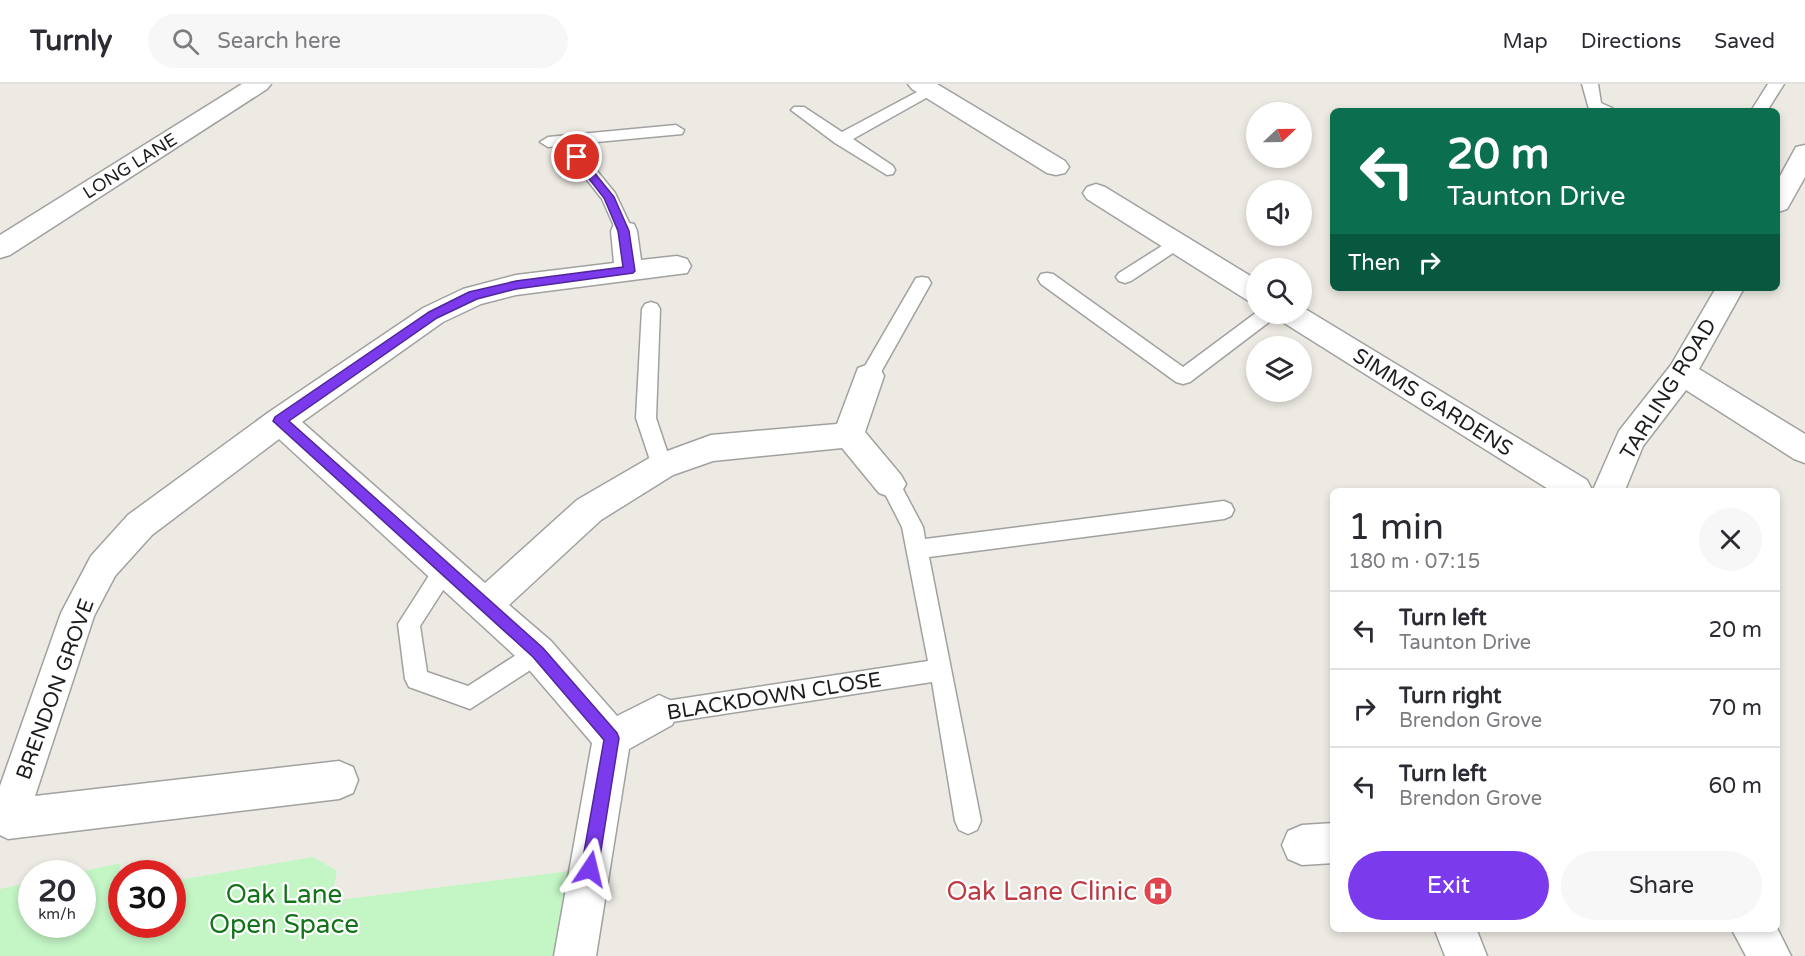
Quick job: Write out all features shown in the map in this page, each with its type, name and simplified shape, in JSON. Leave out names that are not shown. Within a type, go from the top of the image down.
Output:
[{"type":"street","name":"LONG LANE","points":[[0,248],[259,84]]},
{"type":"street","points":[[925,87],[1056,167]]},
{"type":"street","points":[[1780,150],[1804,157],[1780,199]]},
{"type":"street","points":[[1096,193],[1246,286]]},
{"type":"street","points":[[624,231],[629,271]]},
{"type":"street","name":"BRENDON GROVE","points":[[339,780],[4,821],[78,613],[103,566],[140,525],[280,421],[433,315],[473,296],[516,285],[677,266]]},
{"type":"street","name":"TARLING ROAD","points":[[1610,488],[1630,440],[1682,373],[1728,291]]},
{"type":"street","name":"SIMMS GARDENS","points":[[1307,324],[1573,488]]},
{"type":"street","points":[[1682,373],[1805,450]]},
{"type":"street","points":[[849,435],[869,376]]},
{"type":"street","points":[[280,421],[538,653],[612,738],[575,956]]},
{"type":"street","points":[[485,605],[590,510],[662,466],[711,448],[849,435]]},
{"type":"street","points":[[849,435],[890,484]]},
{"type":"street","name":"BLACKDOWN CLOSE","points":[[612,738],[658,713]]},
{"type":"street","points":[[1457,932],[1466,956]]},
{"type":"street","points":[[1755,932],[1770,956]]},
{"type":"lane","points":[[1590,84],[1594,106],[1599,108]]},
{"type":"lane","points":[[1761,108],[1776,84]]},
{"type":"lane","points":[[841,139],[925,87]]},
{"type":"lane","points":[[799,110],[887,170]]},
{"type":"lane","points":[[548,142],[676,130]]},
{"type":"lane","points":[[578,139],[577,157],[609,197],[624,231]]},
{"type":"lane","points":[[1125,277],[1176,243]]},
{"type":"lane","points":[[1047,279],[1183,377],[1254,324]]},
{"type":"lane","points":[[869,376],[922,283]]},
{"type":"lane","points":[[651,309],[646,418],[662,466]]},
{"type":"lane","points":[[890,484],[912,528],[941,670],[968,821]]},
{"type":"lane","points":[[916,549],[1224,510]]},
{"type":"lane","points":[[445,570],[409,624],[417,679],[470,698],[538,653]]},
{"type":"lane","name":"BLACKDOWN CLOSE","points":[[658,713],[941,670]]},
{"type":"green space","name":"Oak Lane Open Space","points":[[313,857],[337,871],[331,901],[586,869],[563,956],[0,956],[0,889],[18,885],[18,938],[96,938],[96,868],[108,866],[108,938],[186,938],[186,879]]},
{"type":"place","name":"Oak Lane Clinic","points":[[1158,891]]},
{"type":"route","points":[[577,157],[609,197],[624,231],[629,271],[516,285],[473,296],[433,315],[280,421],[538,653],[612,738],[590,869]]}]
